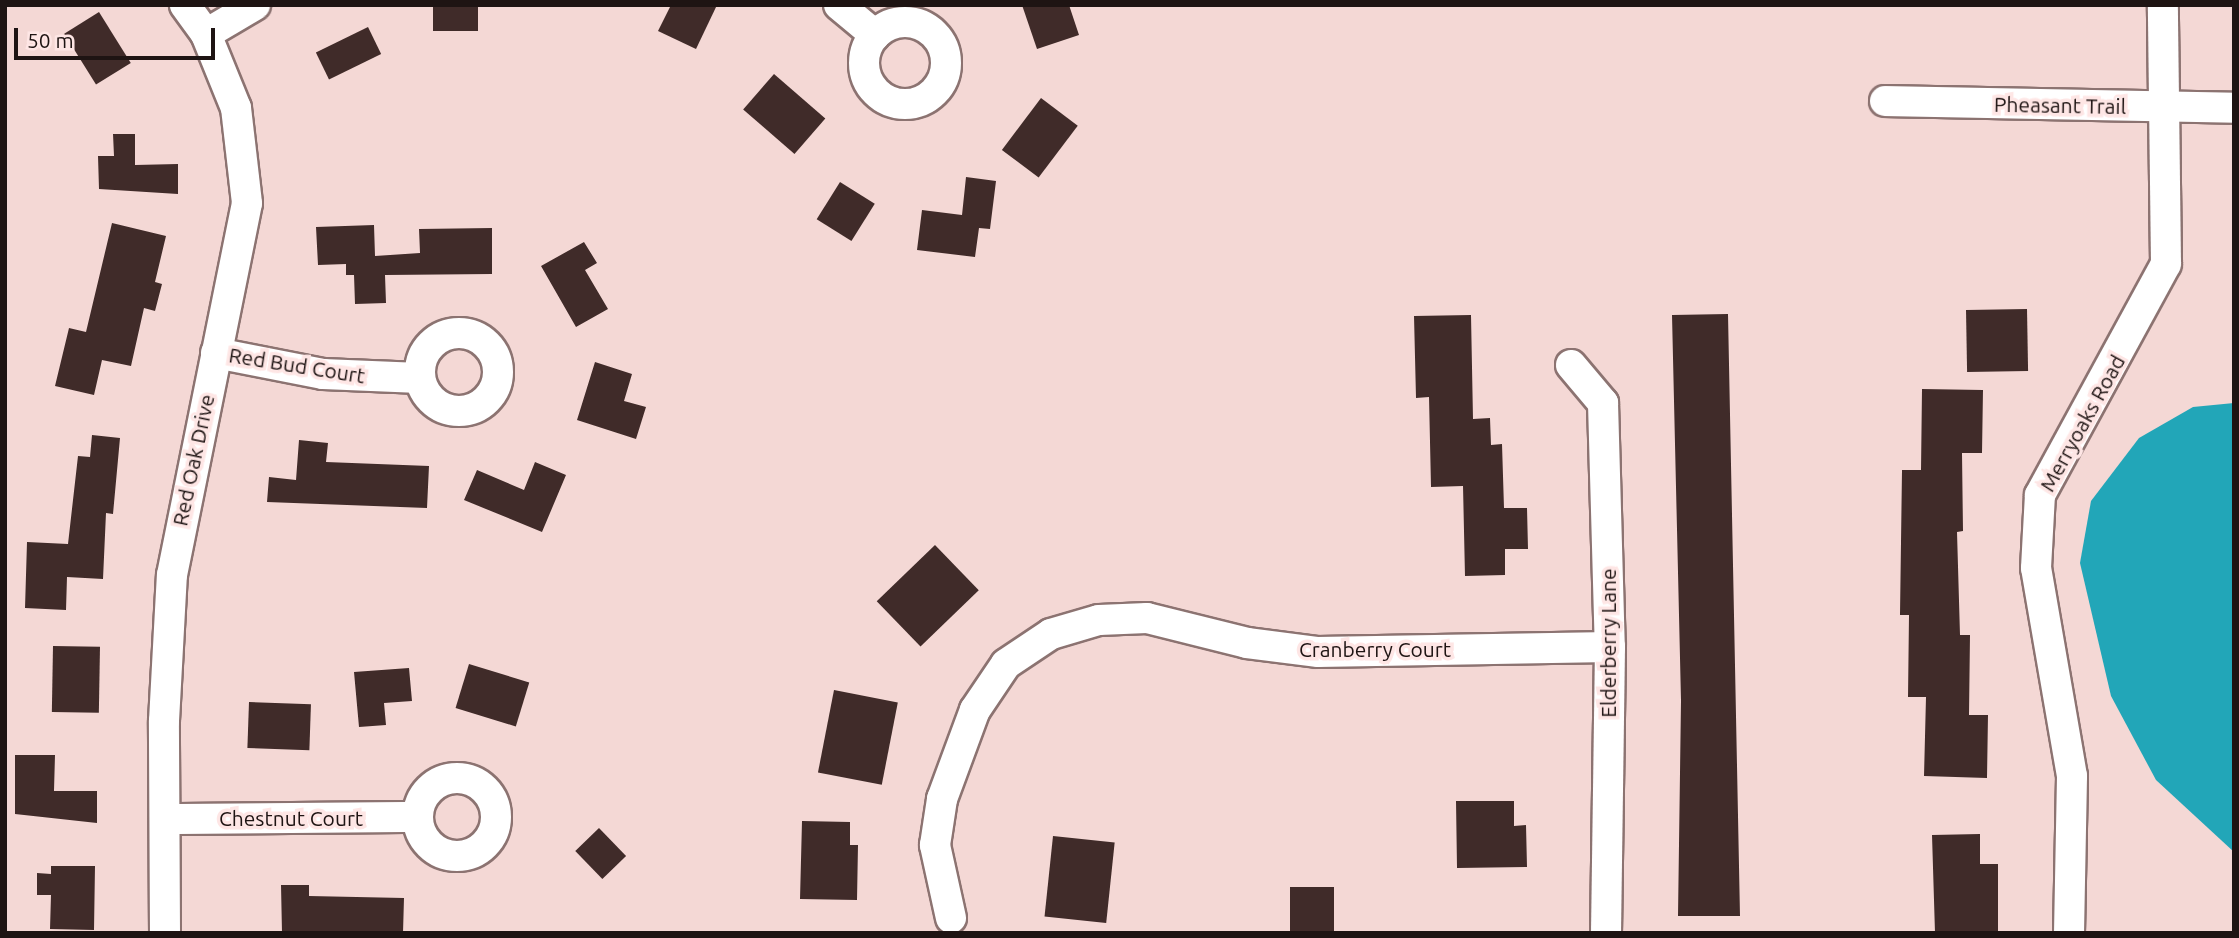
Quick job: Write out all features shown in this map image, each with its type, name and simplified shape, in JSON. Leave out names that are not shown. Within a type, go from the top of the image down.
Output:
[{"type":"street","name":"Red Oak Drive","points":[[165,933],[165,819],[173,575],[216,353],[243,236],[247,170],[236,108],[206,34],[185,5]]},
{"type":"street","points":[[206,34],[255,5]]},
{"type":"street","points":[[839,5],[876,34]]},
{"type":"street","name":"Merryoaks Road","points":[[2069,933],[2072,776],[2036,568],[2039,495],[2166,264],[2160,107],[2163,5]]},
{"type":"street","name":"Pheasant Trail","points":[[1885,101],[2234,108]]},
{"type":"street","name":"Red Bud Court","points":[[216,353],[323,374],[420,378]]},
{"type":"street","name":"Elderberry Lane","points":[[1571,365],[1603,403],[1610,646],[1606,933]]},
{"type":"street","name":"Cranberry Court","points":[[951,918],[935,845],[942,799],[975,710],[1006,664],[1051,634],[1099,620],[1147,618],[1247,643],[1318,652],[1610,646]]},
{"type":"street","name":"Chestnut Court","points":[[165,819],[418,817]]},
{"type":"water","points":[[2234,403],[2234,852],[2156,780],[2111,696],[2080,563],[2091,501],[2139,438],[2193,407]]},
{"type":"building","points":[[433,5],[478,5],[478,31],[433,31]]},
{"type":"building","points":[[671,5],[717,5],[696,49],[658,31]]},
{"type":"building","points":[[1022,5],[1069,5],[1079,35],[1037,49]]},
{"type":"building","points":[[99,12],[131,63],[96,85],[64,34]]},
{"type":"building","points":[[368,27],[381,54],[329,79],[316,52]]},
{"type":"building","points":[[774,74],[825,119],[794,154],[743,109]]},
{"type":"building","points":[[1041,98],[1078,126],[1039,178],[1002,150]]},
{"type":"building","points":[[113,134],[135,134],[135,165],[178,164],[178,194],[99,189],[98,156],[114,156]]},
{"type":"building","points":[[966,177],[996,181],[990,229],[979,228],[975,257],[917,250],[922,210],[962,215]]},
{"type":"building","points":[[840,182],[875,204],[851,241],[817,219]]},
{"type":"building","points":[[112,223],[166,236],[155,282],[162,284],[155,311],[144,308],[131,366],[102,360],[94,395],[55,386],[69,328],[86,332]]},
{"type":"building","points":[[374,225],[375,256],[420,253],[419,229],[492,228],[492,274],[385,275],[386,303],[355,304],[354,275],[346,275],[346,264],[318,265],[316,227]]},
{"type":"building","points":[[584,242],[597,263],[585,270],[608,309],[576,327],[541,266]]},
{"type":"building","points":[[2027,309],[2028,371],[1967,372],[1966,310]]},
{"type":"building","points":[[1728,314],[1740,916],[1678,916],[1681,701],[1672,315]]},
{"type":"building","points":[[1471,315],[1473,419],[1490,418],[1491,445],[1502,444],[1504,508],[1527,508],[1528,549],[1505,549],[1505,575],[1465,576],[1463,486],[1431,487],[1429,397],[1416,398],[1414,316]]},
{"type":"building","points":[[595,362],[632,374],[624,401],[646,407],[636,439],[577,420]]},
{"type":"building","points":[[1922,389],[1983,390],[1982,453],[1962,453],[1963,531],[1957,532],[1960,635],[1970,635],[1969,715],[1988,715],[1987,778],[1924,776],[1926,697],[1908,697],[1909,615],[1900,615],[1902,470],[1921,470]]},
{"type":"building","points":[[92,435],[120,438],[113,514],[106,513],[103,579],[67,577],[66,610],[25,608],[27,542],[68,544],[78,456],[90,457]]},
{"type":"building","points":[[299,440],[328,443],[326,462],[429,466],[427,508],[267,502],[269,477],[296,480]]},
{"type":"building","points":[[535,462],[566,475],[542,532],[464,500],[477,470],[524,490]]},
{"type":"building","points":[[935,545],[979,590],[920,647],[877,601]]},
{"type":"building","points":[[53,646],[100,647],[99,713],[52,712]]},
{"type":"building","points":[[469,664],[529,682],[516,726],[456,708]]},
{"type":"building","points":[[409,668],[412,701],[384,703],[386,725],[359,727],[354,672]]},
{"type":"building","points":[[834,690],[898,702],[882,785],[818,772]]},
{"type":"building","points":[[249,702],[311,704],[309,750],[247,748]]},
{"type":"building","points":[[15,755],[55,755],[54,791],[97,791],[97,823],[15,814]]},
{"type":"building","points":[[1456,801],[1514,801],[1514,826],[1526,825],[1527,867],[1457,868]]},
{"type":"building","points":[[802,821],[850,822],[850,845],[858,845],[857,900],[800,899]]},
{"type":"building","points":[[599,828],[626,856],[602,879],[575,851]]},
{"type":"building","points":[[1980,834],[1980,864],[1998,864],[1998,933],[1935,933],[1932,835]]},
{"type":"building","points":[[1053,836],[1115,842],[1106,923],[1045,917]]},
{"type":"building","points":[[51,866],[95,866],[94,930],[50,929],[51,895],[37,895],[37,873],[51,874]]},
{"type":"building","points":[[281,885],[309,885],[309,896],[404,898],[403,933],[282,933]]},
{"type":"building","points":[[1290,887],[1334,887],[1334,933],[1290,933]]}]
